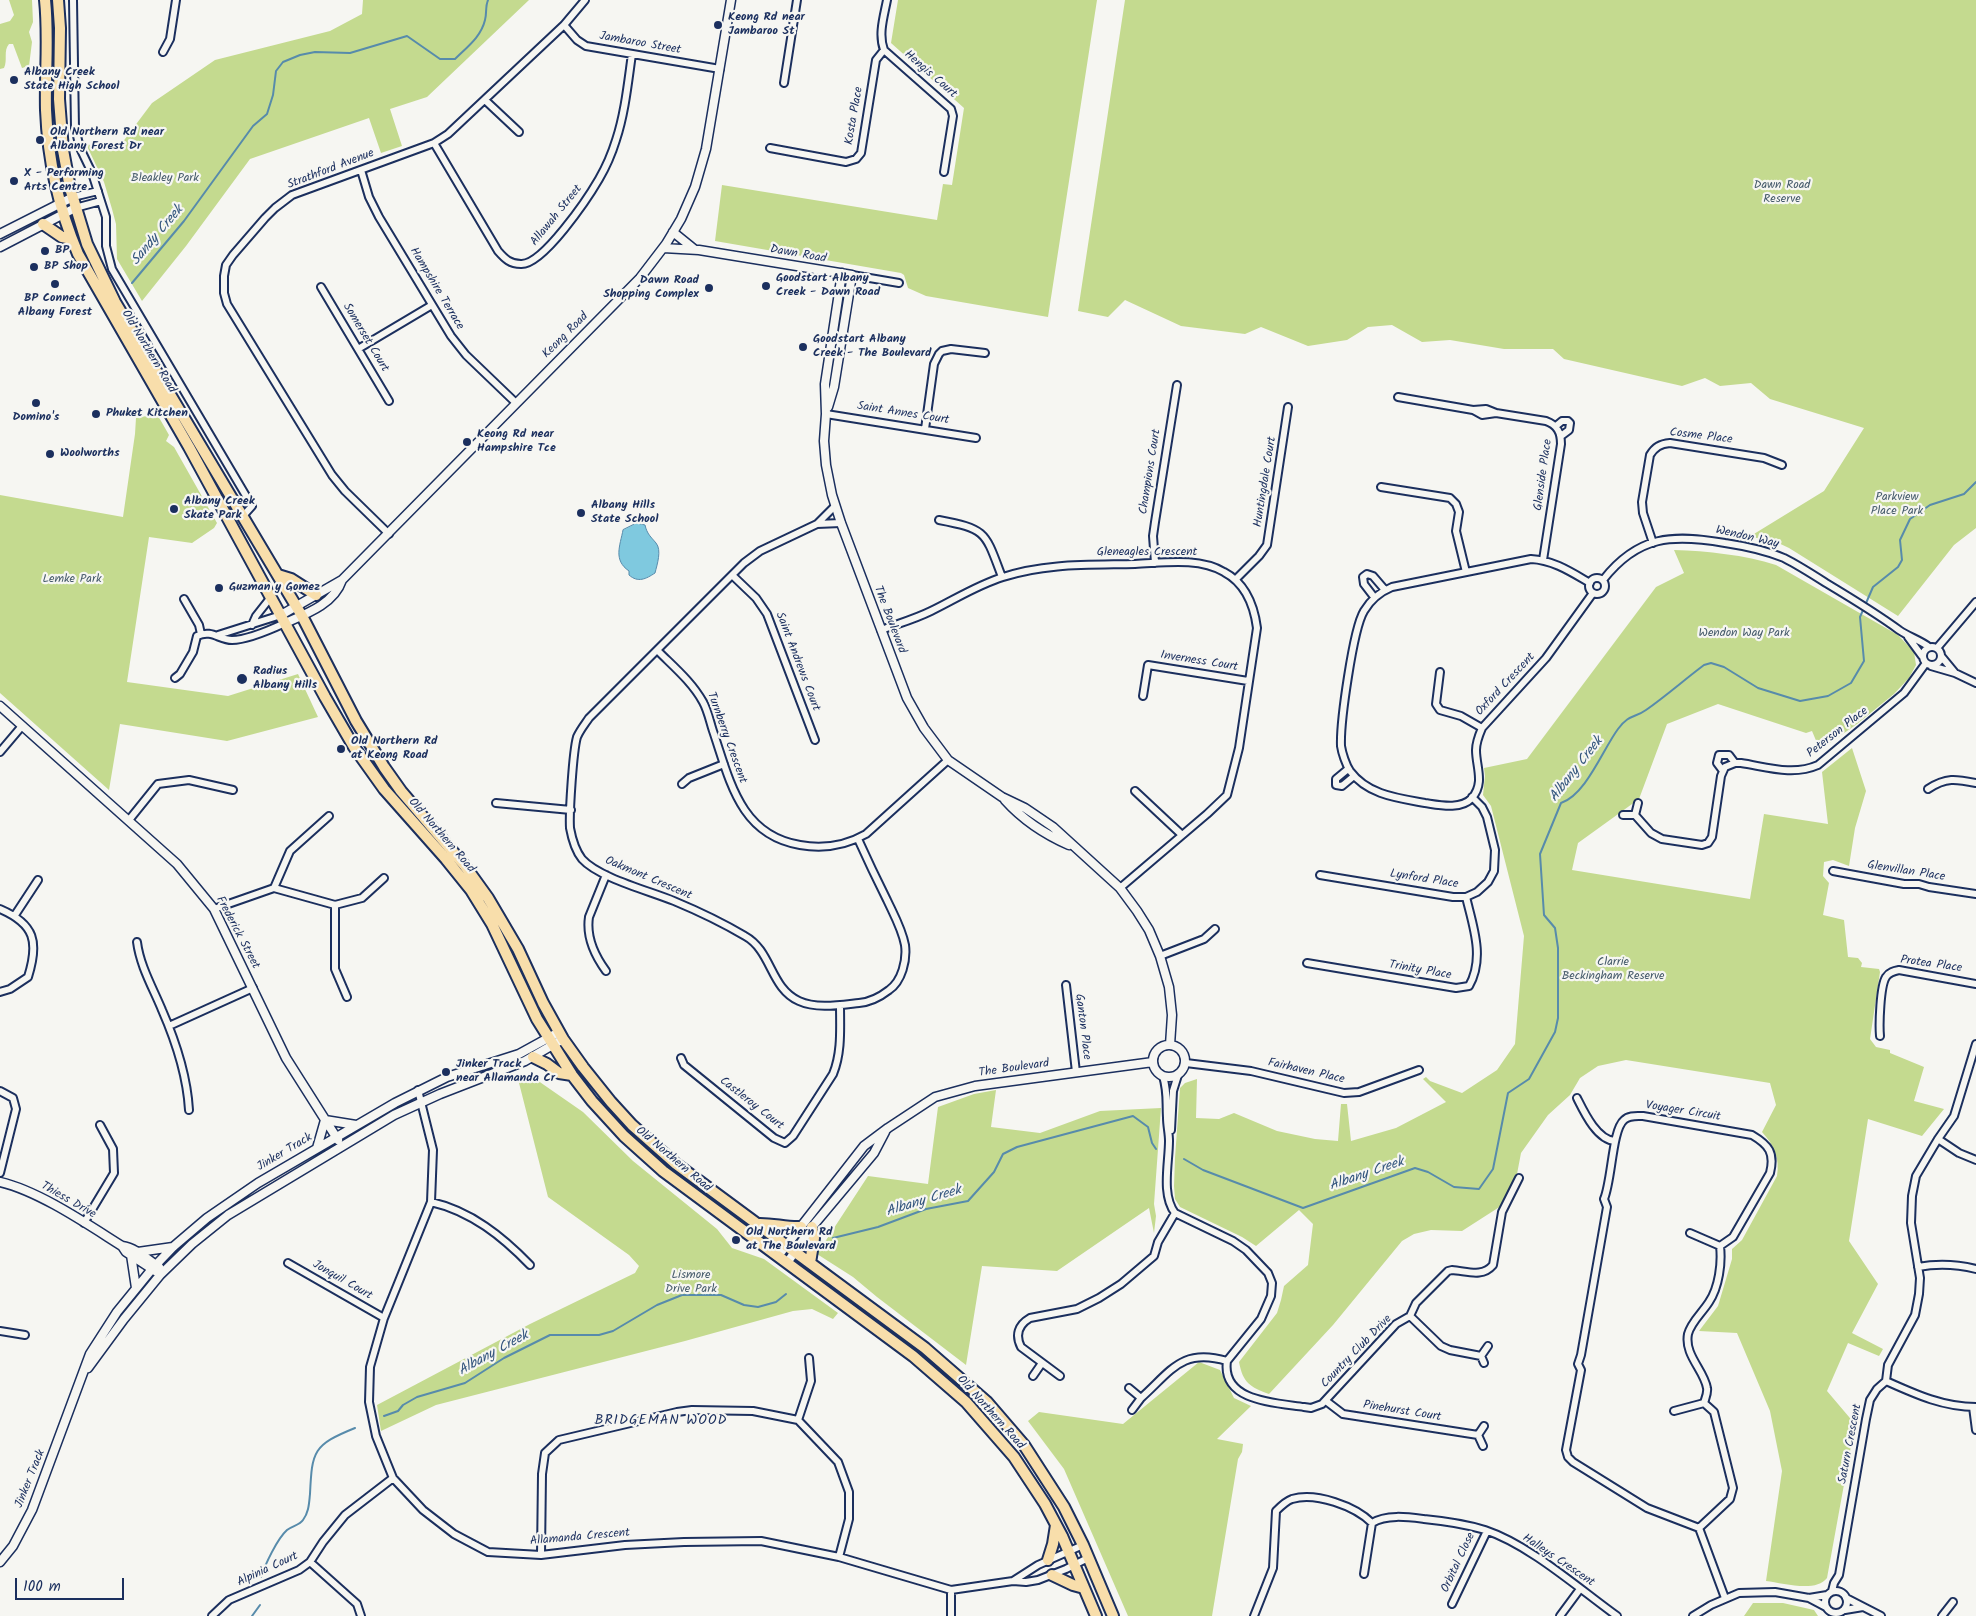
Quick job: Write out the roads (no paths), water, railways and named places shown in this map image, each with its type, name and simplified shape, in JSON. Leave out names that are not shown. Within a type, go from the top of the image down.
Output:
[{"type":"highway","name":"Old Northern Road","points":[[45,0],[48,132],[60,202],[72,239],[87,273],[181,432],[324,697],[354,747],[384,789],[446,859],[481,906],[492,924],[537,1019],[550,1042],[572,1075],[604,1115],[641,1152],[684,1188],[913,1356],[966,1402],[1014,1457],[1056,1525],[1096,1616]]},
{"type":"highway","name":"Old Northern Road","points":[[58,0],[61,136],[73,197],[87,244],[115,302],[297,606],[356,721],[378,759],[401,791],[477,881],[499,914],[561,1035],[597,1086],[632,1125],[676,1164],[926,1348],[987,1402],[1007,1424],[1038,1465],[1064,1507],[1083,1545],[1113,1616]]},
{"type":"highway","points":[[43,224],[62,237],[72,239]]},
{"type":"highway","points":[[278,575],[291,579],[316,595]]},
{"type":"highway","points":[[533,1057],[544,1062],[559,1073],[572,1075]]},
{"type":"highway","points":[[757,1224],[772,1223],[787,1227],[801,1227]]},
{"type":"highway","points":[[810,1263],[814,1238],[812,1228]]},
{"type":"highway","points":[[1048,1560],[1056,1525]]},
{"type":"highway","points":[[1052,1575],[1084,1588]]},
{"type":"street","name":"Old Northern Road","points":[[73,0],[75,128],[80,148],[92,173],[106,217],[107,250],[112,269],[252,506],[242,516]]},
{"type":"street","points":[[162,52],[170,39],[176,0]]},
{"type":"street","name":"Strathford Avenue","points":[[389,534],[345,491],[332,475],[227,304],[224,293],[226,265],[264,218],[292,195],[434,143],[448,134],[486,101],[564,26],[585,0]]},
{"type":"street","name":"Keong Road","points":[[283,619],[297,606],[342,580],[640,278],[663,248],[695,187],[706,149],[731,0]]},
{"type":"street","points":[[784,83],[797,0]]},
{"type":"street","points":[[884,50],[881,34],[887,0]]},
{"type":"street","name":"Jambaroo Street","points":[[564,26],[577,40],[586,46],[720,69]]},
{"type":"street","name":"Kosta Place","points":[[770,148],[846,162],[856,159],[861,153],[876,60],[884,50]]},
{"type":"street","name":"Hengis Court","points":[[884,50],[951,109],[953,116],[944,172]]},
{"type":"street","name":"Allawah Street","points":[[434,143],[498,252],[508,261],[522,264],[535,260],[547,249],[586,200],[600,177],[616,141],[632,54]]},
{"type":"street","points":[[486,101],[519,132]]},
{"type":"street","name":"Hampshire Terrace","points":[[361,170],[369,197],[379,217],[451,336],[466,355],[516,403]]},
{"type":"street","points":[[0,234],[60,202],[73,197],[98,192]]},
{"type":"street","points":[[0,247],[76,208],[101,201]]},
{"type":"street","name":"Dawn Road","points":[[673,232],[694,249]]},
{"type":"street","name":"Dawn Road","points":[[663,248],[694,249],[899,283]]},
{"type":"street","name":"The Boulevard","points":[[842,274],[825,384],[826,414],[824,441],[826,465],[835,506],[907,698],[924,728],[948,760],[1002,797],[1018,815],[1049,836],[1073,846],[1120,888],[1149,930],[1160,956],[1171,1001],[1170,1044]]},
{"type":"street","name":"The Boulevard","points":[[826,414],[834,386],[852,275]]},
{"type":"street","name":"Somerset Court","points":[[321,286],[389,401]]},
{"type":"street","points":[[358,349],[432,304]]},
{"type":"street","points":[[925,429],[934,364],[939,354],[942,351],[951,349],[986,353]]},
{"type":"street","name":"Champions Court","points":[[1155,563],[1153,536],[1177,386]]},
{"type":"street","name":"Glenside Place","points":[[1398,397],[1473,410],[1482,415],[1496,413],[1546,421],[1556,426],[1561,436],[1543,560]]},
{"type":"street","name":"Huntingdale Court","points":[[1236,579],[1267,545],[1288,407]]},
{"type":"street","name":"Saint Annes Court","points":[[826,414],[976,438]]},
{"type":"street","points":[[1556,426],[1562,421],[1570,423],[1569,430],[1561,436]]},
{"type":"street","name":"Cosme Place","points":[[1654,542],[1643,513],[1642,502],[1650,455],[1654,448],[1661,444],[1670,443],[1764,458],[1782,464]]},
{"type":"street","points":[[1381,487],[1450,498],[1456,504],[1459,512],[1456,531],[1466,572]]},
{"type":"street","name":"Oakmont Crescent","points":[[835,506],[817,524],[760,551],[744,563],[582,727],[577,738],[575,751],[570,826],[574,846],[582,858],[592,867],[606,875],[677,902],[747,937],[758,945],[776,980],[787,994],[800,1002],[814,1005],[866,1002],[881,996],[893,987],[901,975],[905,947],[901,929],[858,839]]},
{"type":"street","points":[[939,520],[969,526],[978,530],[991,547],[1002,577]]},
{"type":"street","name":"Oakmont Crescent","points":[[817,524],[841,523]]},
{"type":"street","name":"Wendon Way","points":[[1603,580],[1623,558],[1639,548],[1669,538],[1695,538],[1766,551],[1790,561],[1878,614],[1908,636],[1929,647],[1937,648]]},
{"type":"street","points":[[1472,797],[1456,806],[1392,798],[1375,792],[1348,769],[1341,749],[1341,732],[1358,626],[1364,612],[1374,597],[1392,587],[1531,560],[1543,560],[1556,564],[1590,583]]},
{"type":"street","name":"Gleneagles Crescent","points":[[881,630],[928,612],[1002,577],[1045,567],[1193,562],[1223,570],[1236,579],[1248,596],[1255,613],[1257,628],[1239,748],[1227,795],[1120,888]]},
{"type":"street","points":[[1374,597],[1363,581],[1363,577],[1367,574],[1373,576],[1385,590]]},
{"type":"street","name":"Saint Andrews Court","points":[[732,575],[756,598],[766,614],[815,740]]},
{"type":"street","points":[[1593,593],[1590,590],[1590,583],[1594,579],[1600,578],[1603,580]]},
{"type":"street","name":"Keong Road","points":[[283,619],[302,616],[334,595],[339,589],[342,580]]},
{"type":"street","name":"Oxford Crescent","points":[[1472,797],[1478,786],[1476,749],[1482,728],[1546,658],[1593,593],[1602,593],[1605,590],[1606,585],[1603,580]]},
{"type":"street","points":[[252,625],[256,616],[271,597]]},
{"type":"street","points":[[184,599],[199,624],[201,634]]},
{"type":"street","points":[[1955,672],[1941,656],[1937,648],[1976,602]]},
{"type":"street","points":[[175,678],[180,674],[192,652],[195,640],[201,634],[218,635],[252,625],[283,619]]},
{"type":"street","points":[[218,635],[226,640],[237,640],[283,619]]},
{"type":"street","name":"Wendon Way","points":[[1908,636],[1928,664]]},
{"type":"street","points":[[1922,656],[1929,647]]},
{"type":"street","name":"Turnberry Crescent","points":[[658,651],[696,691],[704,705],[733,790],[751,820],[778,840],[814,847],[838,846],[858,839],[866,834],[948,760]]},
{"type":"street","points":[[1928,664],[1939,662],[1941,656]]},
{"type":"street","points":[[1928,664],[1955,672],[1976,683]]},
{"type":"street","name":"Peterson Place","points":[[1723,771],[1717,763],[1719,755],[1729,755],[1735,763],[1794,772],[1806,771],[1818,765],[1904,693],[1928,664]]},
{"type":"street","name":"Inverness Court","points":[[1143,696],[1148,665],[1248,681]]},
{"type":"street","points":[[1440,672],[1436,704],[1440,710],[1461,716],[1482,728]]},
{"type":"street","name":"Frederick Street","points":[[0,706],[177,864],[214,909],[286,1058],[342,1146]]},
{"type":"street","points":[[0,752],[22,726]]},
{"type":"street","points":[[1623,815],[1635,815],[1651,833],[1662,839],[1702,845],[1708,843],[1712,837],[1723,771],[1725,767],[1735,763]]},
{"type":"street","points":[[682,784],[689,778],[724,764]]},
{"type":"street","points":[[1348,769],[1336,779],[1336,784],[1342,786],[1354,776]]},
{"type":"street","points":[[1928,788],[1940,781],[1951,779],[1976,783]]},
{"type":"street","points":[[128,820],[158,784],[189,780],[233,790]]},
{"type":"street","points":[[1135,791],[1182,835]]},
{"type":"street","name":"Lynford Place","points":[[1320,875],[1466,897],[1477,892],[1488,882],[1494,871],[1495,861],[1488,818],[1482,807],[1472,797]]},
{"type":"street","points":[[496,803],[571,810]]},
{"type":"street","points":[[1635,815],[1638,803]]},
{"type":"street","points":[[274,888],[290,851],[329,816]]},
{"type":"street","name":"Glenvillan Place","points":[[1833,871],[1904,884],[1919,884],[1976,894]]},
{"type":"street","points":[[606,875],[588,917],[588,932],[598,960],[606,971]]},
{"type":"street","points":[[214,909],[274,888],[335,905],[362,898],[384,878]]},
{"type":"street","points":[[15,915],[38,880]]},
{"type":"street","name":"Trinity Place","points":[[1307,963],[1456,988],[1469,986],[1475,975],[1478,959],[1477,943],[1466,897]]},
{"type":"street","points":[[335,905],[335,969],[347,997]]},
{"type":"street","points":[[0,909],[15,915],[32,934],[34,956],[28,977],[10,989],[0,992]]},
{"type":"street","points":[[1160,956],[1204,938],[1215,929]]},
{"type":"street","points":[[137,942],[138,955],[169,1026],[187,1085],[189,1110]]},
{"type":"street","name":"Protea Place","points":[[1880,1036],[1879,1024],[1884,980],[1890,973],[1899,970],[1976,984]]},
{"type":"street","name":"Ganton Place","points":[[1066,985],[1076,1072]]},
{"type":"street","points":[[169,1026],[252,988]]},
{"type":"street","name":"Castleroy Court","points":[[681,1058],[684,1065],[774,1138],[786,1143],[793,1136],[834,1074],[840,1049],[840,1005]]},
{"type":"street","name":"Jinker Track","points":[[85,1372],[124,1319],[162,1273],[192,1244],[228,1216],[381,1123],[421,1102],[533,1057],[561,1035]]},
{"type":"street","name":"Jinker Track","points":[[0,1562],[13,1546],[32,1510],[85,1372],[90,1354],[117,1312],[173,1247],[221,1208],[258,1183],[418,1090],[460,1072],[511,1058],[550,1042]]},
{"type":"street","points":[[1170,1044],[1182,1050],[1186,1063],[1184,1069],[1178,1075],[1172,1077],[1163,1076],[1156,1071],[1153,1062],[1153,1057],[1158,1050],[1162,1046],[1170,1044]]},
{"type":"street","name":"Saturn Crescent","points":[[1830,1593],[1839,1576],[1870,1400],[1877,1389],[1886,1381],[1888,1365],[1915,1315],[1920,1294],[1920,1278],[1911,1223],[1912,1196],[1916,1176],[1954,1116],[1971,1073],[1976,1044]]},
{"type":"street","name":"The Boulevard","points":[[787,1263],[801,1227],[864,1146],[935,1097],[975,1086],[1153,1062]]},
{"type":"street","name":"Fairhaven Place","points":[[1186,1063],[1260,1073],[1344,1093],[1359,1092],[1419,1070]]},
{"type":"street","points":[[1169,1139],[1173,1118],[1173,1091],[1178,1075]]},
{"type":"street","points":[[1132,1410],[1141,1398],[1182,1361],[1192,1357],[1214,1357],[1227,1361],[1261,1319],[1271,1296],[1272,1283],[1268,1273],[1246,1250],[1233,1241],[1175,1213],[1171,1207],[1168,1190],[1169,1139],[1167,1091],[1163,1076]]},
{"type":"street","name":"Allamanda Crescent","points":[[418,1090],[433,1150],[431,1202],[384,1318],[370,1367],[369,1402],[376,1436],[393,1478],[423,1510],[454,1534],[488,1552],[542,1555],[664,1543],[761,1541],[838,1557],[951,1590],[1013,1581],[1026,1582],[1052,1575],[1088,1558]]},
{"type":"street","points":[[0,1091],[13,1098],[16,1109],[0,1173]]},
{"type":"street","points":[[1577,1098],[1593,1125],[1610,1141],[1615,1141]]},
{"type":"street","name":"Voyager Circuit","points":[[1699,1528],[1647,1508],[1624,1496],[1572,1462],[1566,1450],[1581,1370],[1578,1364],[1582,1355],[1607,1207],[1604,1199],[1609,1187],[1615,1141],[1620,1126],[1625,1119],[1643,1116],[1752,1135],[1766,1143],[1771,1154],[1770,1174],[1732,1237],[1720,1246]]},
{"type":"street","points":[[317,1148],[325,1120],[356,1125]]},
{"type":"street","points":[[84,1223],[114,1173],[113,1149],[100,1125]]},
{"type":"street","name":"The Boulevard","points":[[778,1256],[791,1249],[812,1228],[874,1153],[888,1128]]},
{"type":"street","points":[[1938,1139],[1959,1153],[1976,1160]]},
{"type":"street","name":"Country Club Drive","points":[[1227,1361],[1231,1382],[1244,1395],[1253,1399],[1311,1408],[1326,1401],[1396,1324],[1410,1316],[1416,1303],[1448,1271],[1484,1273],[1493,1265],[1502,1212],[1519,1178]]},
{"type":"street","name":"Thiess Drive","points":[[0,1182],[34,1194],[134,1253],[162,1273]]},
{"type":"street","points":[[431,1202],[480,1221],[510,1244],[530,1265]]},
{"type":"street","points":[[1060,1376],[1021,1347],[1017,1340],[1019,1328],[1023,1322],[1030,1318],[1086,1306],[1121,1284],[1154,1256],[1158,1242],[1175,1213]]},
{"type":"street","points":[[1690,1233],[1720,1246],[1722,1259],[1714,1292],[1690,1327],[1688,1335],[1687,1343],[1690,1352],[1707,1388],[1704,1403]]},
{"type":"street","points":[[136,1288],[134,1253],[173,1247]]},
{"type":"street","name":"Jonquil Court","points":[[288,1263],[384,1318]]},
{"type":"street","points":[[1918,1267],[1933,1264],[1949,1264],[1976,1269]]},
{"type":"street","points":[[1410,1316],[1441,1346],[1450,1350],[1481,1356]]},
{"type":"street","points":[[0,1331],[25,1335]]},
{"type":"street","points":[[1481,1356],[1488,1346]]},
{"type":"street","points":[[1481,1356],[1484,1364]]},
{"type":"street","points":[[798,1420],[811,1382],[809,1358]]},
{"type":"street","points":[[1033,1376],[1042,1363]]},
{"type":"street","points":[[1886,1381],[1933,1401],[1956,1406],[1974,1407],[1976,1430]]},
{"type":"street","points":[[1129,1388],[1141,1398]]},
{"type":"street","name":"Pinehurst Court","points":[[1326,1401],[1343,1414],[1478,1435]]},
{"type":"street","points":[[1704,1403],[1714,1412],[1733,1488],[1730,1499],[1699,1528],[1725,1598]]},
{"type":"street","points":[[1674,1412],[1704,1403]]},
{"type":"street","points":[[542,1555],[542,1474],[545,1453],[559,1440],[692,1410],[753,1411],[798,1420],[838,1462],[849,1492],[849,1519],[838,1557]]},
{"type":"street","points":[[1483,1446],[1478,1435],[1484,1426]]},
{"type":"street","name":"Alpinia Court","points":[[212,1616],[229,1600],[299,1570],[310,1562],[322,1542],[345,1515],[393,1478]]},
{"type":"street","points":[[1254,1616],[1273,1568],[1276,1511],[1291,1499],[1314,1498],[1348,1507],[1372,1524],[1364,1574]]},
{"type":"street","name":"Halleys Crescent","points":[[1372,1524],[1378,1520],[1404,1516],[1462,1523],[1487,1531],[1536,1557],[1617,1616]]},
{"type":"street","name":"Orbital Close","points":[[1452,1604],[1487,1531]]},
{"type":"street","name":"Allamanda Crescent","points":[[1013,1581],[1025,1572],[1048,1560],[1083,1545]]},
{"type":"street","points":[[310,1562],[358,1604],[361,1616]]},
{"type":"street","name":"Saturn Crescent","points":[[1839,1576],[1842,1584],[1841,1592]]},
{"type":"street","points":[[1560,1616],[1580,1589]]},
{"type":"street","points":[[951,1590],[952,1616]]},
{"type":"street","points":[[1693,1616],[1725,1598],[1739,1593],[1758,1591],[1809,1598],[1841,1592],[1846,1598],[1881,1616]]},
{"type":"street","points":[[1828,1611],[1825,1600],[1830,1593]]},
{"type":"street","points":[[1809,1598],[1828,1611],[1841,1613],[1863,1607]]},
{"type":"street","points":[[1841,1613],[1847,1604],[1846,1598]]},
{"type":"street","points":[[1942,1616],[1953,1602]]},
{"type":"water","points":[[637,523],[645,525],[659,550],[655,573],[639,579],[629,575],[629,571],[624,567],[619,557],[623,530]]},
{"type":"waterway","name":"Sandy Creek","points":[[132,283],[184,221],[253,126],[267,114],[273,95],[276,71],[283,62],[300,55],[315,52],[350,53],[407,36],[440,59],[455,59],[480,32],[485,20],[488,0]]},
{"type":"waterway","name":"Albany Creek","points":[[1184,1159],[1203,1170],[1303,1208],[1415,1168],[1428,1172],[1454,1187],[1479,1189],[1493,1169],[1508,1093],[1529,1079],[1555,1032],[1558,1018],[1558,948],[1555,928],[1544,915],[1540,854],[1561,803],[1578,791],[1586,781],[1622,724],[1653,705],[1704,665],[1711,663],[1724,667],[1758,688],[1800,701],[1828,696],[1851,683],[1864,661],[1860,617],[1873,587],[1898,567],[1902,560],[1900,540],[1910,519],[1930,505],[1964,494],[1976,482]]},
{"type":"waterway","name":"Albany Creek","points":[[833,1238],[878,1227],[926,1209],[968,1201],[994,1172],[1003,1154],[1017,1147],[1133,1116],[1148,1127],[1152,1143],[1156,1149]]},
{"type":"waterway","name":"Albany Creek","points":[[384,1416],[398,1411],[403,1405],[417,1397],[465,1383],[504,1358],[550,1335],[599,1335],[613,1331],[657,1305],[682,1295],[721,1295],[744,1305],[758,1307],[776,1302],[786,1294]]},
{"type":"waterway","name":"Albany Creek","points":[[261,1577],[279,1539],[287,1530],[302,1522],[306,1514],[312,1468],[318,1451],[331,1439],[355,1428]]},
{"type":"waterway","name":"Albany Creek","points":[[252,1616],[260,1605]]},
{"type":"place","name":"Keong Rd near Jambaroo St","points":[[718,25]]},
{"type":"place","name":"Albany Creek State High School","points":[[14,80]]},
{"type":"place","name":"Old Northern Rd near Albany Forest Dr","points":[[40,140]]},
{"type":"place","name":"X - Performing Arts Centre","points":[[14,181]]},
{"type":"place","name":"BP","points":[[45,251]]},
{"type":"place","name":"BP Shop","points":[[34,267]]},
{"type":"place","name":"BP Connect Albany Forest","points":[[55,284]]},
{"type":"place","name":"Goodstart Albany Creek - Dawn Road","points":[[766,286]]},
{"type":"place","name":"Dawn Road Shopping Complex","points":[[709,288]]},
{"type":"place","name":"Goodstart Albany Creek - The Boulevard","points":[[803,347]]},
{"type":"place","name":"Domino's","points":[[36,403]]},
{"type":"place","name":"Phuket Kitchen","points":[[96,414]]},
{"type":"place","name":"Keong Rd near Hampshire Tce","points":[[467,442]]},
{"type":"place","name":"Woolworths","points":[[50,454]]},
{"type":"place","name":"Albany Creek Skate Park","points":[[174,509]]},
{"type":"place","name":"Albany Hills State School","points":[[581,513]]},
{"type":"place","name":"Guzman y Gomez","points":[[219,588]]},
{"type":"place","name":"Radius Albany Hills","points":[[242,679]]},
{"type":"place","name":"Old Northern Rd at Keong Road","points":[[341,749]]},
{"type":"place","name":"Jinker Track near Allamanda Cr","points":[[446,1072]]},
{"type":"place","name":"Old Northern Rd at The Boulevard","points":[[736,1240]]},
{"type":"district","name":"BRIDGEMAN WOOD","points":[[661,1422]]},
{"type":"park label","name":"Bleakley Park","points":[[165,179]]},
{"type":"park label","name":"Dawn Road Reserve","points":[[1782,193]]},
{"type":"park label","name":"Parkview Place Park","points":[[1897,505]]},
{"type":"park label","name":"Lemke Park","points":[[72,580]]},
{"type":"park label","name":"Wendon Way Park","points":[[1744,634]]},
{"type":"park label","name":"Clarrie Beckingham Reserve","points":[[1613,970]]},
{"type":"park label","name":"Lismore Drive Park","points":[[691,1283]]}]
